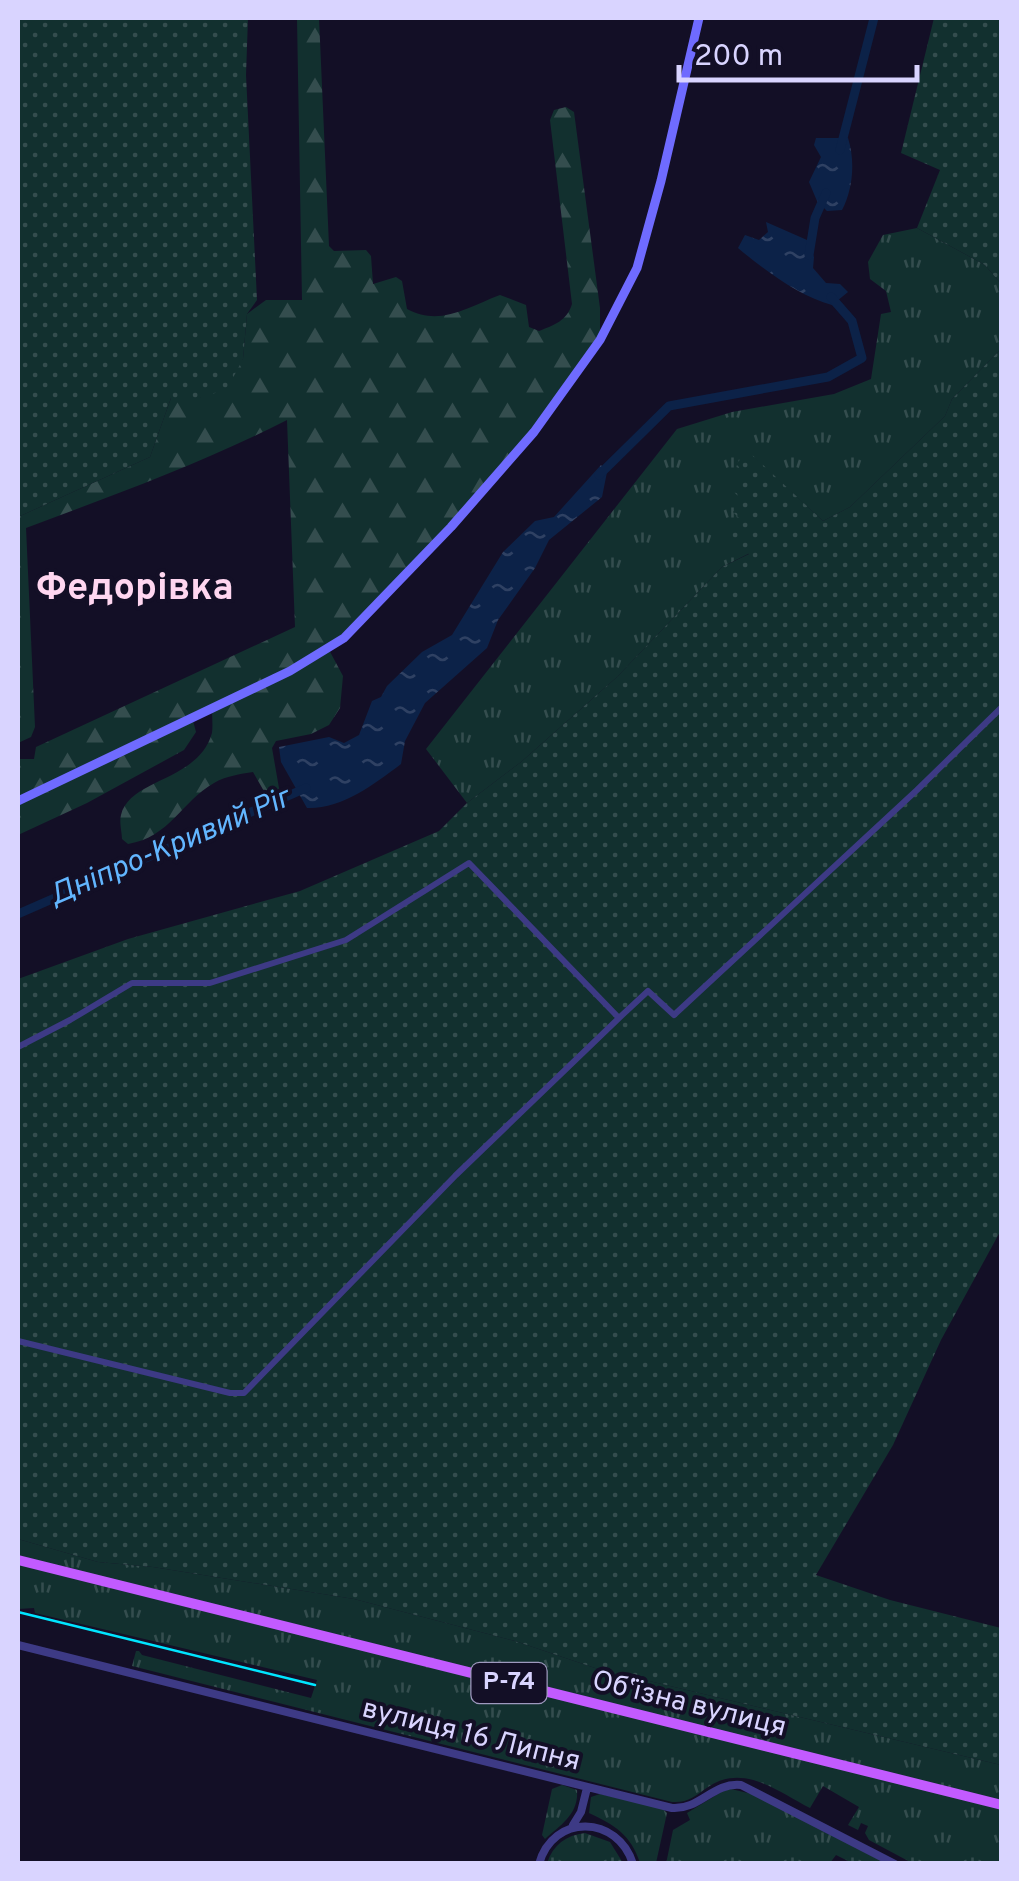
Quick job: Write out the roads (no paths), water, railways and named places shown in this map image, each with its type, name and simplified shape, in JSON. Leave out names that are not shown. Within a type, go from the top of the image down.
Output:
[{"type":"main road","points":[[18,802],[290,671],[344,638],[451,527],[534,432],[600,340],[636,268],[699,18]]},
{"type":"main road","name":"Обʼїзна вулиця","points":[[18,1560],[1002,1805]]},
{"type":"street","points":[[18,1341],[230,1393],[244,1393],[456,1175],[648,991],[674,1015],[1002,707]]},
{"type":"street","points":[[18,1047],[132,982],[210,983],[346,940],[468,862],[619,1018]]},
{"type":"street","name":"вулиця 16 Липня","points":[[18,1645],[586,1788],[684,1808],[695,1805],[720,1786],[741,1785],[894,1864]]},
{"type":"street","points":[[539,1864],[548,1843],[571,1827],[583,1806],[586,1788]]},
{"type":"street","points":[[583,1806],[593,1826]]},
{"type":"street","points":[[571,1827],[606,1829],[622,1841],[632,1864]]},
{"type":"water","points":[[816,138],[848,138],[852,176],[842,210],[827,211],[817,201],[809,182],[821,157],[814,145]]},
{"type":"water","points":[[766,222],[807,240],[814,257],[813,268],[826,283],[840,284],[848,292],[832,305],[807,296],[738,248],[745,235],[759,240],[768,232]]},
{"type":"water","points":[[601,465],[607,472],[602,497],[549,540],[535,568],[498,620],[487,648],[425,703],[405,741],[401,764],[345,800],[307,808],[281,762],[279,747],[329,737],[344,743],[359,735],[372,701],[381,697],[422,652],[452,635],[503,552],[535,521],[554,517]]},
{"type":"waterway","name":"Дніпро-Кривий Ріг","points":[[840,150],[874,18]]},
{"type":"waterway","name":"Дніпро-Кривий Ріг","points":[[809,255],[815,218],[826,193]]},
{"type":"waterway","name":"Дніпро-Кривий Ріг","points":[[599,475],[669,406],[828,377],[862,358],[852,321],[831,297]]},
{"type":"waterway","name":"Дніпро-Кривий Ріг","points":[[18,914],[306,788]]},
{"type":"tram line","points":[[18,1612],[315,1685]]},
{"type":"district","name":"Федорівка","points":[[135,589]]}]
